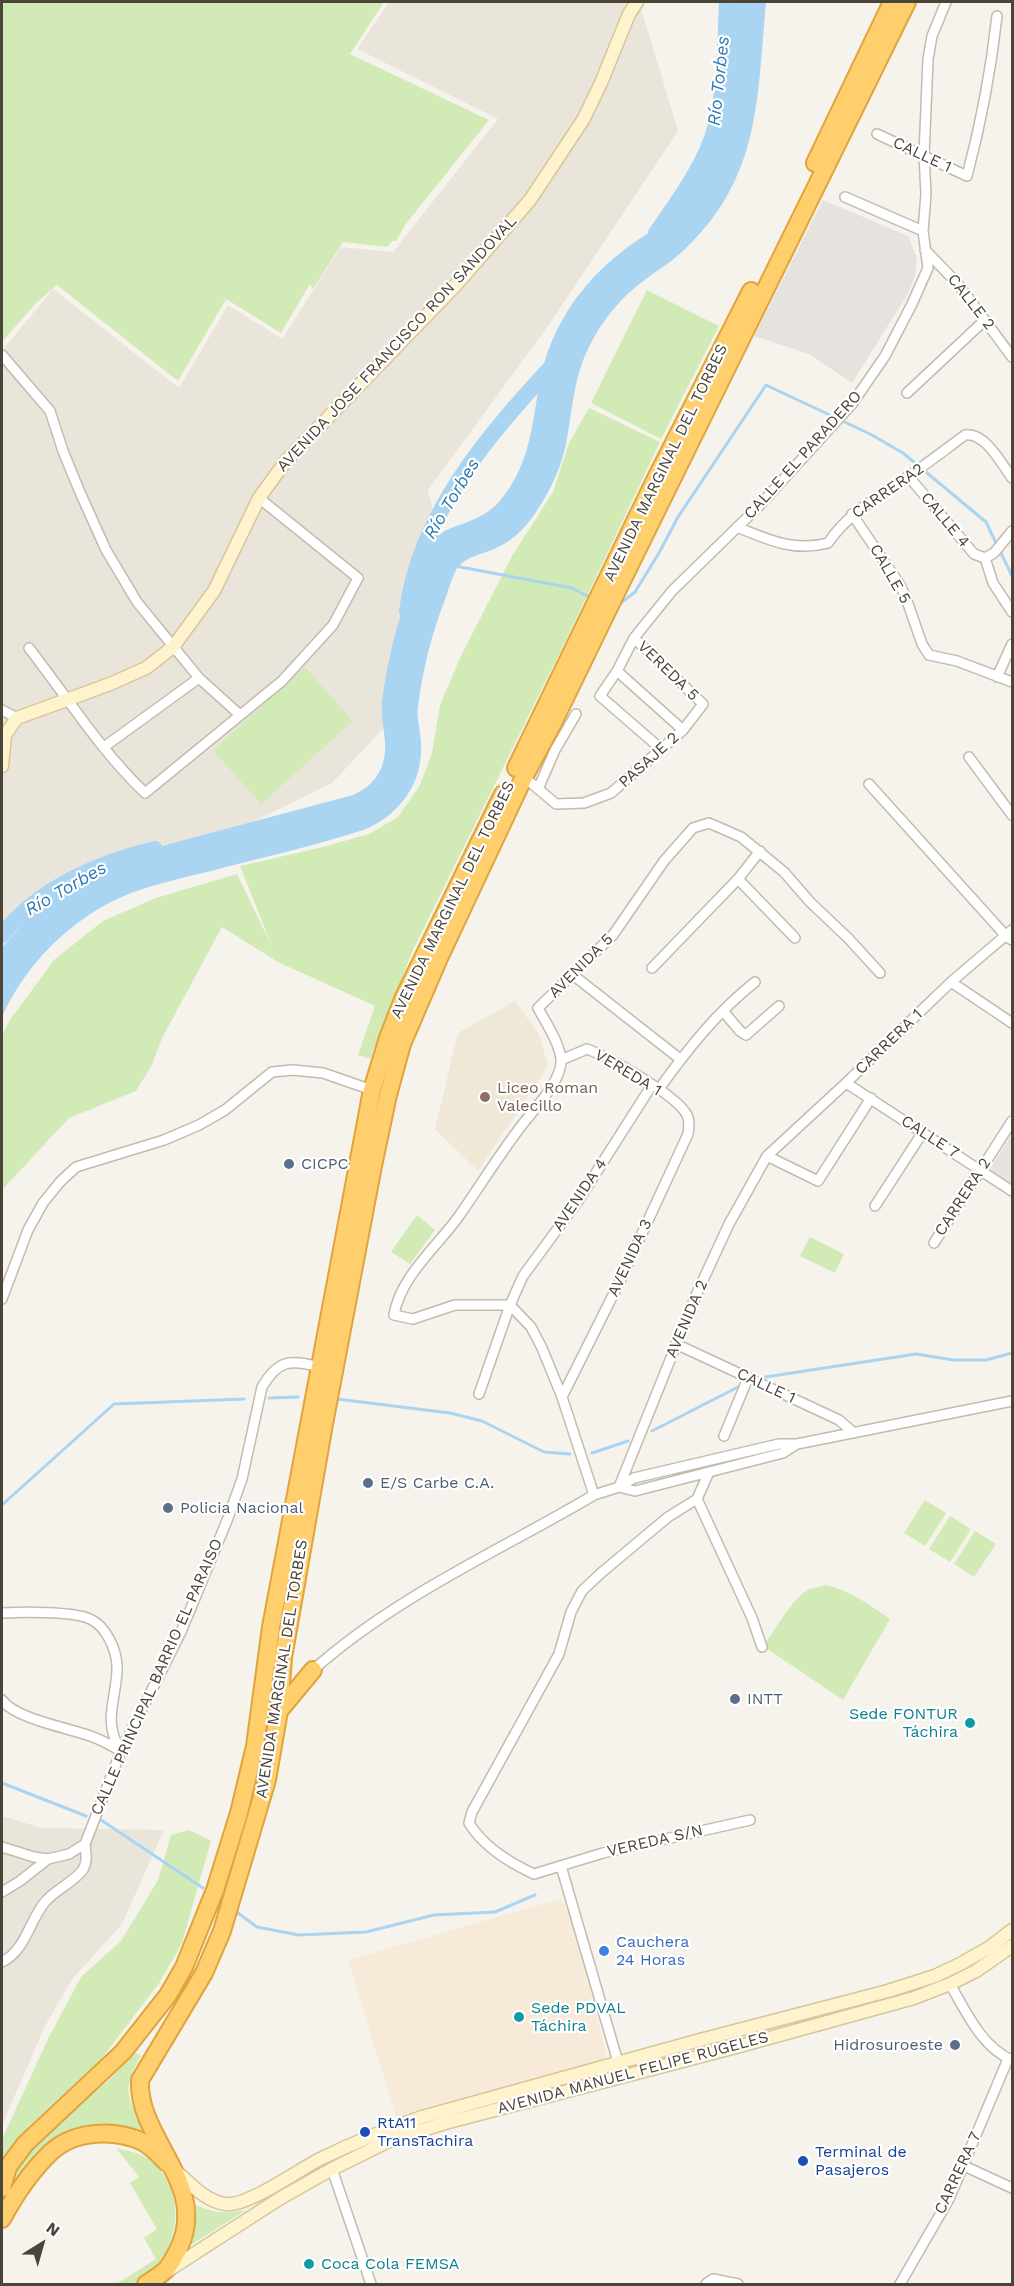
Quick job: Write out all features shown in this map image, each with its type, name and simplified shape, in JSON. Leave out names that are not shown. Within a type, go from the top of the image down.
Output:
[{"type":"highway","name":"AVENIDA MARGINAL DEL TORBES","points":[[168,2271],[182,2241],[187,2222],[187,2208],[183,2192],[143,2109],[140,2080],[204,1973],[222,1931],[267,1780],[279,1711],[283,1658],[327,1368],[372,1090],[388,1038],[423,954],[529,743],[656,478],[784,226],[892,2]]},
{"type":"highway","name":"AVENIDA MARGINAL DEL TORBES","points":[[2,2188],[8,2167],[25,2144],[123,2052],[157,2009],[184,1967],[200,1930],[239,1813],[255,1746],[271,1627],[388,1095],[402,1044],[439,958],[524,777],[551,727],[907,2]]},
{"type":"highway","points":[[283,1658],[291,1667],[304,1671],[312,1670]]},
{"type":"highway","points":[[279,1711],[312,1670]]},
{"type":"highway","points":[[2,2219],[28,2178],[52,2151],[86,2135],[109,2133],[145,2143],[172,2168]]},
{"type":"highway","points":[[146,2284],[168,2271]]},
{"type":"street","name":"AVENIDA JOSE FRANCISCO RON SANDOVAL","points":[[17,718],[110,684],[146,668],[173,647],[214,591],[259,498],[286,461],[455,286],[530,200],[583,120],[629,14],[637,2]]},
{"type":"street","name":"CALLE EL PARADERO","points":[[661,749],[600,696],[617,671],[634,638],[672,591],[738,527],[852,404],[901,327],[928,268],[923,231],[926,194],[924,155],[928,59],[932,36],[946,2]]},
{"type":"street","name":"CALLE 1","points":[[878,134],[967,176],[980,125],[997,16]]},
{"type":"street","points":[[845,197],[923,231]]},
{"type":"street","name":"CALLE 2","points":[[925,250],[958,284],[1012,357]]},
{"type":"street","points":[[907,393],[985,320]]},
{"type":"street","points":[[2,355],[50,411],[63,451],[106,550],[137,602],[199,678],[240,715]]},
{"type":"street","name":"CARRERA2","points":[[738,527],[773,542],[795,547],[812,548],[828,543],[838,528],[852,514],[877,495],[909,477],[965,435],[973,434],[981,439],[1012,478]]},
{"type":"street","name":"CALLE 4","points":[[909,477],[974,554],[985,558]]},
{"type":"street","points":[[28,648],[126,775],[145,793],[282,681],[333,625],[358,578],[259,498]]},
{"type":"street","name":"CALLE 5","points":[[852,514],[900,585],[922,644],[929,655],[957,661],[1012,682]]},
{"type":"street","points":[[1012,531],[994,553],[985,558],[993,583],[1012,612]]},
{"type":"street","name":"VEREDA 5","points":[[634,638],[703,704]]},
{"type":"street","points":[[997,677],[1012,644]]},
{"type":"street","points":[[617,671],[683,730]]},
{"type":"street","points":[[104,747],[199,678]]},
{"type":"street","name":"PASAJE 2","points":[[524,777],[556,804],[584,803],[611,793],[683,730],[703,704]]},
{"type":"street","points":[[2,710],[17,718],[5,735],[2,766]]},
{"type":"street","points":[[538,789],[555,750],[576,714]]},
{"type":"street","points":[[969,757],[1012,815]]},
{"type":"street","points":[[869,784],[1010,935]]},
{"type":"street","name":"AVENIDA 5","points":[[561,1060],[553,1035],[538,1008],[613,935],[664,861],[693,828],[709,823],[741,837],[784,872],[810,902],[880,973]]},
{"type":"street","points":[[652,968],[738,879],[760,851]]},
{"type":"street","points":[[738,879],[795,938]]},
{"type":"street","name":"CARRERA 1","points":[[766,1156],[951,982],[1010,935]]},
{"type":"street","points":[[573,975],[680,1059]]},
{"type":"street","name":"AVENIDA 4","points":[[479,1394],[510,1305],[524,1276],[655,1087],[723,1011],[755,982]]},
{"type":"street","points":[[951,982],[1012,1023]]},
{"type":"street","points":[[723,1011],[746,1035],[779,1006]]},
{"type":"street","name":"VEREDA 1","points":[[561,1060],[587,1049],[600,1054],[655,1087],[688,1117]]},
{"type":"street","points":[[561,1060],[557,1076],[547,1093],[521,1126],[459,1216],[406,1284],[397,1299],[394,1315],[413,1319],[456,1305],[472,1303],[510,1305],[531,1327],[542,1348],[562,1397],[594,1495]]},
{"type":"street","points":[[2,1299],[28,1230],[43,1203],[76,1167],[164,1140],[199,1125],[225,1110],[272,1072],[293,1070],[323,1073],[372,1090]]},
{"type":"street","name":"CALLE 7","points":[[846,1083],[1012,1191]]},
{"type":"street","points":[[766,1156],[818,1181],[871,1098]]},
{"type":"street","name":"AVENIDA 3","points":[[562,1397],[626,1269],[688,1134],[688,1117]]},
{"type":"street","name":"CARRERA 2","points":[[934,1243],[1012,1121]]},
{"type":"street","points":[[875,1206],[923,1132]]},
{"type":"street","name":"AVENIDA 2","points":[[619,1487],[676,1344],[729,1224],[766,1156]]},
{"type":"street","name":"CALLE 1","points":[[676,1344],[838,1420],[854,1433]]},
{"type":"street","name":"CALLE PRINCIPAL BARRIO EL PARAISO","points":[[85,1844],[121,1751],[181,1632],[228,1518],[242,1479],[262,1387],[270,1374],[280,1365],[297,1361],[327,1368]]},
{"type":"street","points":[[724,1436],[748,1378]]},
{"type":"street","points":[[312,1670],[340,1645],[430,1586],[594,1495],[619,1487],[634,1478],[779,1444],[796,1444],[1012,1401]]},
{"type":"street","points":[[619,1487],[635,1491],[783,1453],[796,1444]]},
{"type":"street","points":[[709,1472],[697,1499],[752,1618],[762,1647]]},
{"type":"street","name":"VEREDA S/N","points":[[697,1499],[668,1517],[601,1573],[582,1592],[571,1612],[559,1654],[472,1812],[469,1823],[483,1841],[522,1869],[534,1874],[603,1853],[750,1820]]},
{"type":"street","points":[[2,1613],[19,1612],[89,1618],[103,1631],[111,1641],[117,1666],[112,1698],[112,1737],[121,1751]]},
{"type":"street","points":[[2,1700],[6,1707],[24,1715],[95,1737],[121,1751]]},
{"type":"street","points":[[2,1962],[22,1944],[33,1920],[46,1900],[81,1872],[87,1861],[85,1844],[69,1854],[48,1859],[3,1889]]},
{"type":"street","points":[[2,1847],[48,1859]]},
{"type":"street","points":[[561,1866],[618,2062]]},
{"type":"street","name":"AVENIDA MANUEL FELIPE RUGELES","points":[[172,2168],[207,2198],[219,2203],[236,2205],[318,2160],[390,2128],[618,2062],[888,1991],[934,1976],[990,1947],[1012,1930]]},
{"type":"street","name":"AVENIDA MANUEL FELIPE RUGELES","points":[[168,2271],[279,2199],[332,2169],[391,2140],[445,2122],[741,2046],[906,2000],[950,1984],[976,1971],[1012,1946]]},
{"type":"street","points":[[950,1984],[974,2025],[988,2043],[1010,2059]]},
{"type":"street","name":"CARRERA 7","points":[[900,2284],[948,2199],[1010,2059]]},
{"type":"street","points":[[962,2165],[1012,2188]]},
{"type":"street","points":[[332,2169],[371,2284]]},
{"type":"street","points":[[706,2284],[713,2279],[738,2284]]},
{"type":"shaded area","points":[[389,2],[639,2],[678,131],[548,326],[428,490],[450,580],[413,697],[332,783],[249,824],[156,847],[99,871],[22,919],[2,949],[2,351],[53,289],[179,388],[228,305],[282,339],[341,247],[393,252],[498,119],[357,49]]},
{"type":"shaded area","points":[[823,200],[908,236],[917,258],[915,276],[909,292],[852,383],[809,354],[754,336]]},
{"type":"shaded area","name":"Liceo Roman Valecillo","points":[[515,1001],[539,1034],[548,1066],[478,1171],[435,1129],[458,1033]]},
{"type":"shaded area","points":[[1012,1134],[1012,1185],[989,1170]]},
{"type":"shaded area","points":[[2,1816],[42,1828],[164,1830],[122,1924],[73,1978],[45,2026],[2,2125]]},
{"type":"shaded area","points":[[561,1899],[576,1926],[607,2060],[424,2108],[397,2120],[348,1960]]},
{"type":"green space","points":[[2,2],[384,2],[350,54],[489,120],[405,225],[396,241],[392,241],[387,247],[343,242],[313,289],[310,284],[281,333],[226,299],[178,381],[57,285],[35,304],[2,342]]},
{"type":"green space","points":[[647,290],[719,326],[661,439],[591,403]]},
{"type":"green space","points":[[589,408],[660,442],[567,638],[413,950],[370,1059],[358,1055],[375,1006],[278,962],[222,927],[162,1038],[151,1067],[136,1091],[69,1118],[2,1190],[2,1035],[10,1020],[54,960],[103,921],[156,898],[237,874],[273,949],[240,866],[369,834],[398,817],[420,785],[432,753],[440,705],[461,656],[512,556],[553,492],[569,443]]},
{"type":"green space","points":[[305,667],[353,721],[261,804],[213,750]]},
{"type":"green space","points":[[417,1215],[435,1230],[410,1264],[391,1252]]},
{"type":"green space","points":[[810,1237],[844,1254],[835,1273],[800,1256]]},
{"type":"green space","points":[[925,1500],[946,1513],[925,1546],[904,1533]]},
{"type":"green space","points":[[950,1516],[971,1529],[950,1562],[929,1549]]},
{"type":"green space","points":[[975,1531],[996,1544],[974,1577],[954,1564]]},
{"type":"green space","points":[[826,1585],[852,1595],[890,1619],[843,1700],[763,1646],[790,1607],[802,1594],[810,1589]]},
{"type":"green space","points":[[189,1830],[211,1841],[182,1943],[160,1982],[102,2058],[29,2126],[2,2165],[2,2139],[49,2037],[81,1977],[121,1941],[158,1880],[171,1835]]},
{"type":"green space","points":[[136,2053],[141,2056],[130,2080],[130,2098],[151,2136],[126,2128],[105,2125],[85,2127],[68,2133],[37,2156],[6,2191],[27,2153]]},
{"type":"green space","points":[[116,2148],[143,2156],[159,2168],[169,2184],[174,2202],[175,2221],[171,2240],[163,2258],[150,2272],[128,2285],[116,2284],[156,2259],[144,2238],[157,2229],[130,2183],[139,2177]]},
{"type":"green space","points":[[194,2204],[219,2212],[246,2210],[186,2248],[194,2222]]},
{"type":"water","points":[[729,2],[766,2],[756,103],[751,134],[742,165],[728,194],[710,222],[671,261],[621,300],[595,335],[577,379],[567,439],[559,469],[534,515],[509,541],[464,561],[456,570],[436,624],[425,664],[418,711],[421,758],[418,772],[407,796],[389,815],[366,829],[159,884],[110,902],[72,927],[39,959],[12,996],[2,1017],[2,948],[23,923],[44,904],[91,872],[143,851],[353,795],[367,787],[377,776],[382,766],[385,750],[382,702],[388,665],[402,610],[422,558],[428,547],[442,533],[484,514],[505,495],[520,469],[527,450],[542,371],[556,332],[569,308],[603,267],[650,232],[681,202],[697,177],[709,150],[717,122],[725,63]]},
{"type":"waterway","name":"Río Torbes","points":[[656,233],[699,168],[716,125],[723,79],[727,2]]},
{"type":"waterway","name":"Río Torbes","points":[[407,611],[414,575],[426,541],[442,508],[482,447],[554,364]]},
{"type":"waterway","points":[[617,606],[635,592],[678,517],[766,385],[870,434],[903,453],[986,522],[997,545]]},
{"type":"waterway","points":[[1000,551],[1012,576]]},
{"type":"waterway","points":[[455,566],[572,588],[591,598]]},
{"type":"waterway","name":"Río Torbes","points":[[2,935],[33,904],[51,891],[113,861],[155,849]]},
{"type":"waterway","points":[[759,1378],[916,1354],[954,1360],[986,1360],[1012,1353]]},
{"type":"waterway","points":[[652,1431],[742,1385]]},
{"type":"waterway","points":[[269,1398],[298,1397]]},
{"type":"waterway","points":[[2,1505],[114,1404],[244,1399]]},
{"type":"waterway","points":[[337,1399],[450,1413],[482,1421],[544,1452],[570,1454]]},
{"type":"waterway","points":[[592,1453],[628,1441]]},
{"type":"waterway","points":[[2,1783],[86,1816]]},
{"type":"waterway","points":[[101,1820],[203,1888]]},
{"type":"waterway","points":[[238,1913],[257,1927],[299,1935],[366,1932],[434,1915],[495,1912],[535,1895]]},
{"type":"place","name":"Liceo Roman Valecillo","points":[[485,1097]]},
{"type":"place","name":"CICPC","points":[[289,1164]]},
{"type":"place","name":"E/S Carbe C.A.","points":[[368,1483]]},
{"type":"place","name":"Policia Nacional","points":[[168,1508]]},
{"type":"place","name":"INTT","points":[[735,1699]]},
{"type":"place","name":"Sede FONTUR Táchira","points":[[970,1723]]},
{"type":"place","name":"Cauchera 24 Horas","points":[[604,1951]]},
{"type":"place","name":"Sede PDVAL Táchira","points":[[519,2017]]},
{"type":"place","name":"Hidrosuroeste","points":[[955,2045]]},
{"type":"place","name":"RtA11 TransTachira","points":[[365,2132]]},
{"type":"place","name":"Terminal de Pasajeros","points":[[803,2161]]},
{"type":"place","name":"Coca Cola FEMSA","points":[[309,2264]]}]
